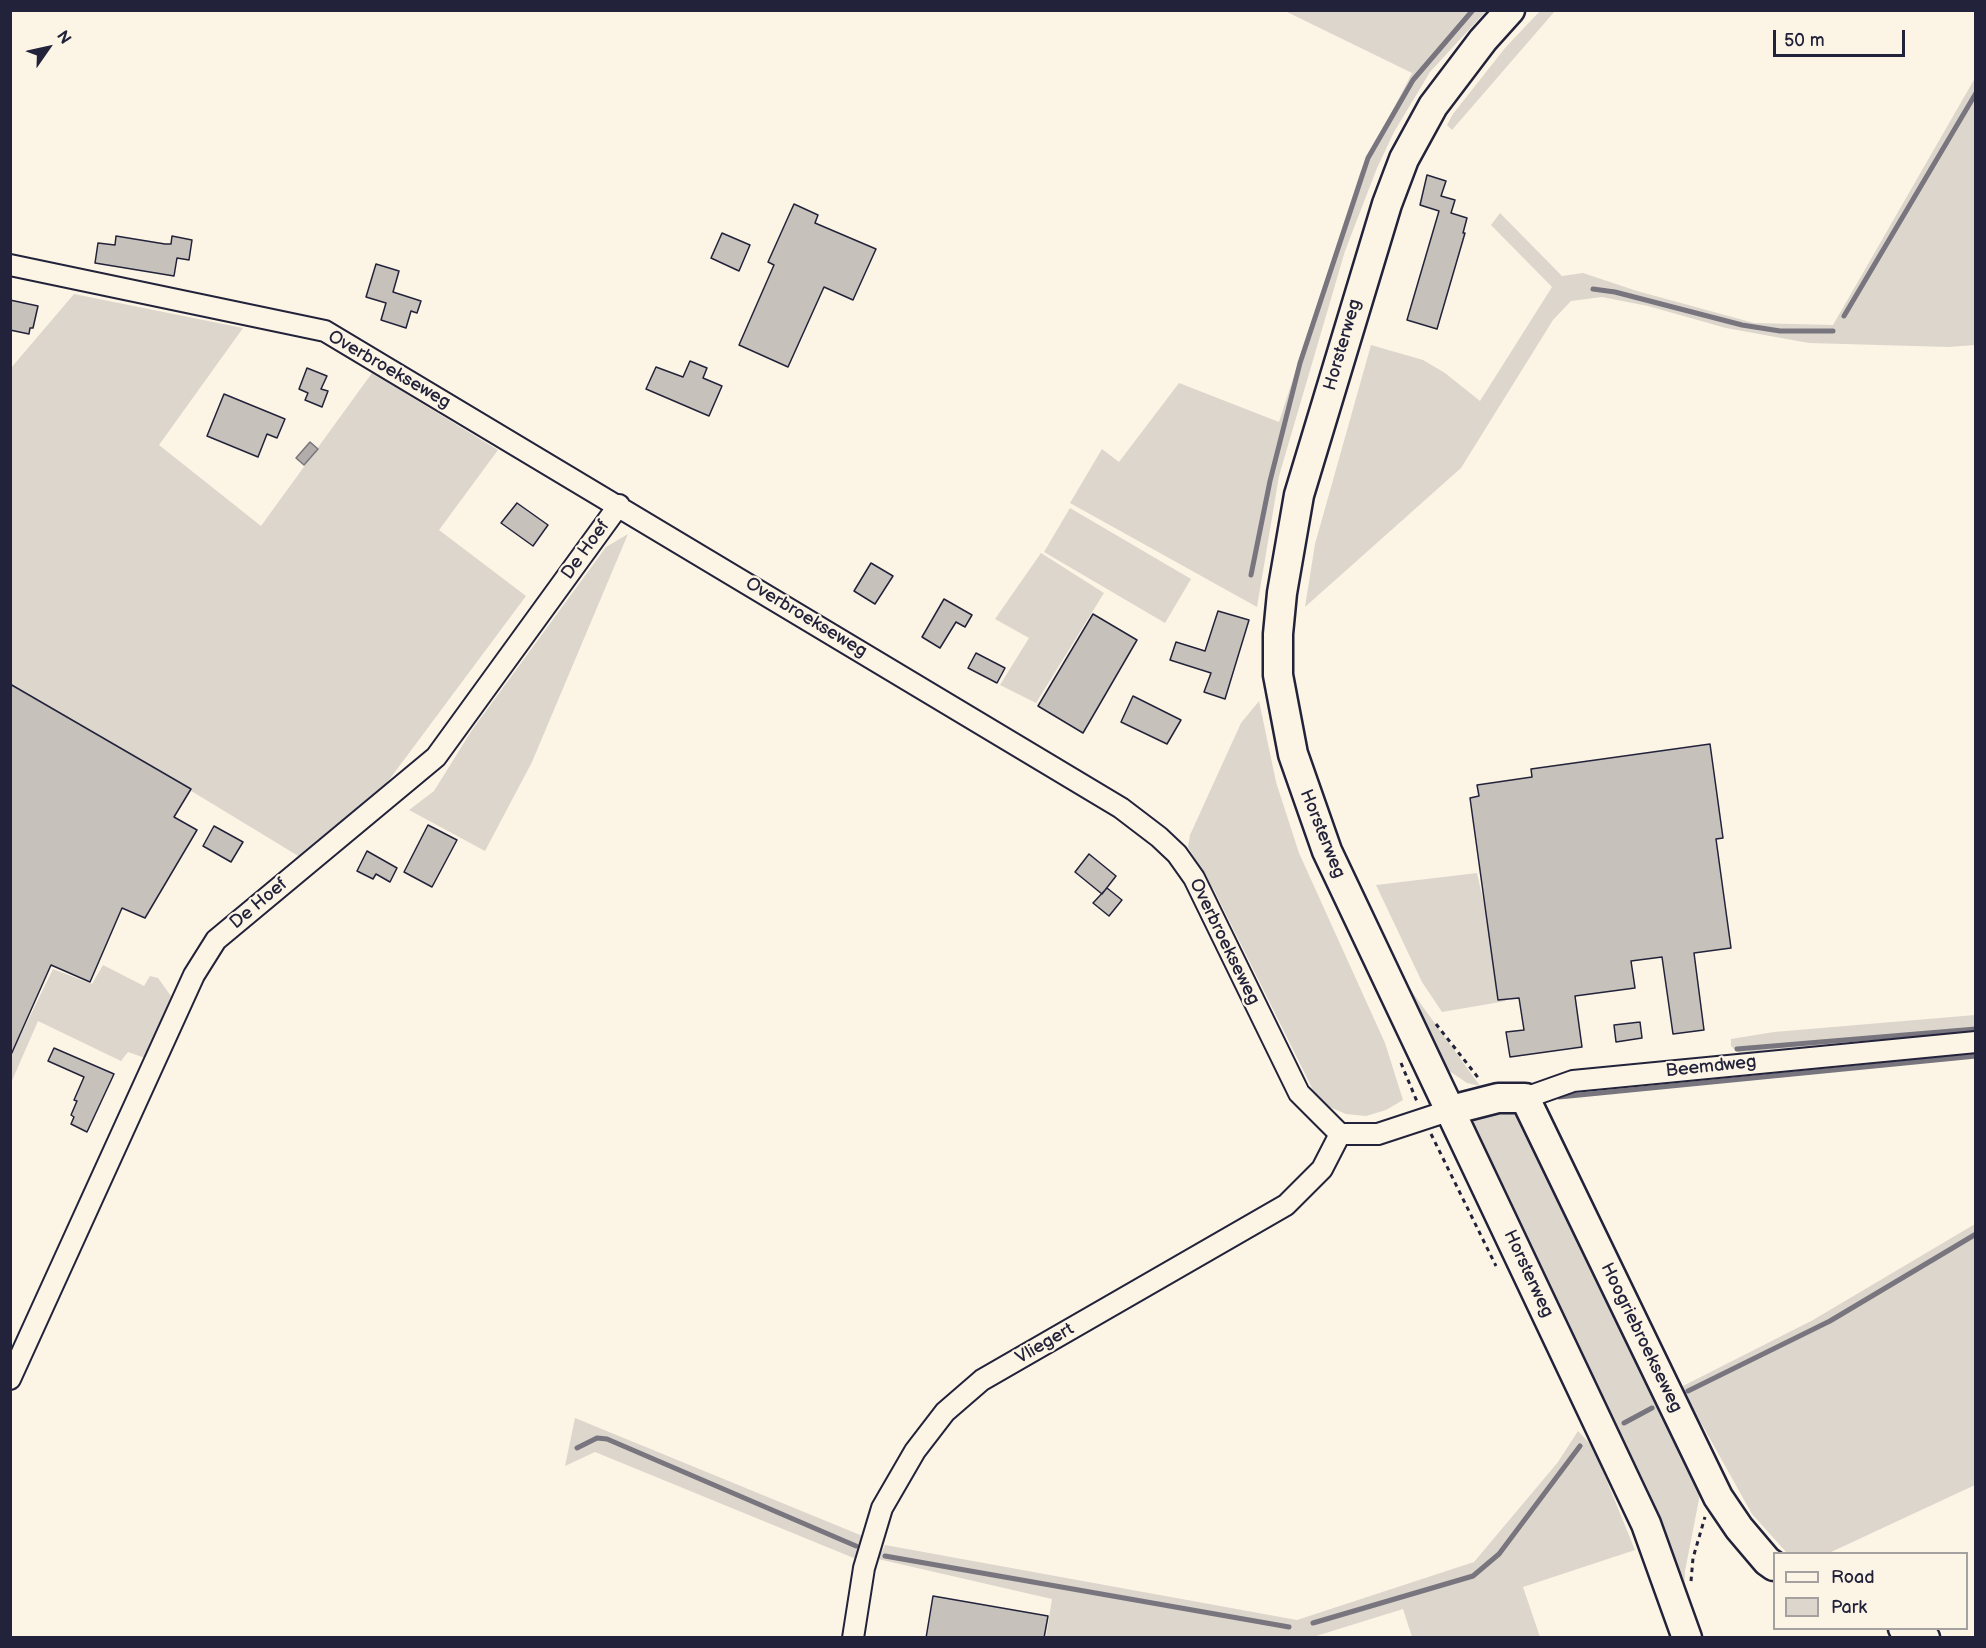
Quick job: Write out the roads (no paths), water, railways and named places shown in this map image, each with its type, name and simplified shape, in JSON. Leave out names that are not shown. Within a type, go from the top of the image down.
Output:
[{"type":"street","name":"Horsterweg","points":[[1510,10],[1483,40],[1433,106],[1404,159],[1387,204],[1299,495],[1289,543],[1278,634],[1278,675],[1282,706],[1293,754],[1309,806],[1327,851],[1647,1524],[1687,1638]]},
{"type":"street","name":"Overbroekseweg","points":[[10,266],[326,331],[1121,808],[1177,854],[1194,878],[1299,1093],[1340,1134]]},
{"type":"street","name":"De Hoef","points":[[10,1379],[194,975],[216,940],[436,757],[619,505]]},
{"type":"street","name":"Beemdweg","points":[[1451,1110],[1512,1098],[1573,1081],[1976,1042]]},
{"type":"street","name":"Hoogriebroekseweg","points":[[1512,1098],[1718,1497],[1739,1528],[1773,1565]]},
{"type":"street","points":[[1340,1134],[1378,1134],[1451,1110]]},
{"type":"street","name":"Vliegert","points":[[854,1638],[864,1569],[882,1508],[915,1451],[945,1412],[982,1380],[1286,1205],[1322,1169],[1340,1134]]},
{"type":"street","points":[[1905,1630],[1925,1638]]},
{"type":"waterway","points":[[1251,575],[1270,481],[1300,363],[1368,158],[1413,80],[1473,10]]},
{"type":"waterway","points":[[1844,316],[1976,93]]},
{"type":"waterway","points":[[1593,289],[1615,292],[1742,325],[1780,331],[1833,331]]},
{"type":"waterway","points":[[1737,1049],[1976,1029]]},
{"type":"waterway","points":[[1559,1097],[1976,1056]]},
{"type":"waterway","points":[[1688,1391],[1830,1321],[1976,1234]]},
{"type":"waterway","points":[[1624,1423],[1652,1408]]},
{"type":"waterway","points":[[577,1448],[597,1438],[607,1439],[856,1546]]},
{"type":"waterway","points":[[1313,1623],[1473,1576],[1499,1554],[1580,1446]]},
{"type":"waterway","points":[[885,1556],[1289,1627]]}]
